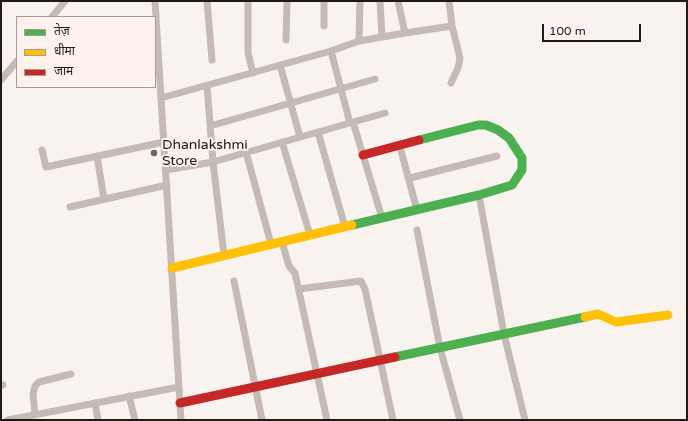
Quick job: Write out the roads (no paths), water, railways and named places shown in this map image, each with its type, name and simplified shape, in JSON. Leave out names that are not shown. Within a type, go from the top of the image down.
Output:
[{"type":"street","points":[[53,16],[65,1]]},
{"type":"street","points":[[155,1],[156,16]]},
{"type":"street","points":[[207,1],[212,60]]},
{"type":"street","points":[[248,1],[248,53],[253,73]]},
{"type":"street","points":[[286,40],[287,1]]},
{"type":"street","points":[[324,1],[324,26]]},
{"type":"street","points":[[360,1],[360,41]]},
{"type":"street","points":[[380,1],[382,37]]},
{"type":"street","points":[[398,1],[405,33]]},
{"type":"street","points":[[449,1],[452,26],[460,58],[458,68],[451,83]]},
{"type":"street","points":[[156,17],[181,420]]},
{"type":"street","points":[[161,98],[331,51],[360,41],[452,26]]},
{"type":"street","points":[[331,51],[341,88],[382,218]]},
{"type":"street","points":[[1,80],[16,62]]},
{"type":"street","points":[[280,65],[292,103],[300,137]]},
{"type":"street","points":[[210,126],[375,79]]},
{"type":"street","points":[[206,86],[224,256]]},
{"type":"street","points":[[166,170],[213,162],[385,113]]},
{"type":"street","points":[[172,268],[479,195],[512,184],[517,180],[522,170],[522,158],[509,138],[498,130],[486,125],[478,125],[400,147],[363,155]]},
{"type":"street","points":[[318,132],[345,227]]},
{"type":"street","points":[[42,150],[46,167],[164,142]]},
{"type":"street","points":[[282,142],[310,235]]},
{"type":"street","points":[[400,147],[410,178],[417,210]]},
{"type":"street","points":[[246,152],[271,244]]},
{"type":"street","points":[[97,156],[104,199]]},
{"type":"street","points":[[410,178],[496,156]]},
{"type":"street","points":[[70,207],[167,185]]},
{"type":"street","points":[[479,195],[504,334],[525,420]]},
{"type":"street","points":[[417,230],[440,348],[460,420]]},
{"type":"street","points":[[282,242],[289,266],[295,273],[327,420]]},
{"type":"street","points":[[234,281],[262,420]]},
{"type":"street","points":[[299,290],[361,281],[365,289],[379,361],[393,420]]},
{"type":"street","points":[[180,404],[598,314],[616,322],[668,314]]},
{"type":"street","points":[[35,415],[33,394],[35,386],[39,382],[71,374]]},
{"type":"street","points":[[8,420],[179,387]]},
{"type":"street","points":[[130,396],[135,420]]},
{"type":"street","points":[[94,403],[98,420]]},
{"type":"street","points":[[45,420],[49,412]]},
{"type":"place","name":"Dhanlakshmi Store","points":[[154,153]]}]
